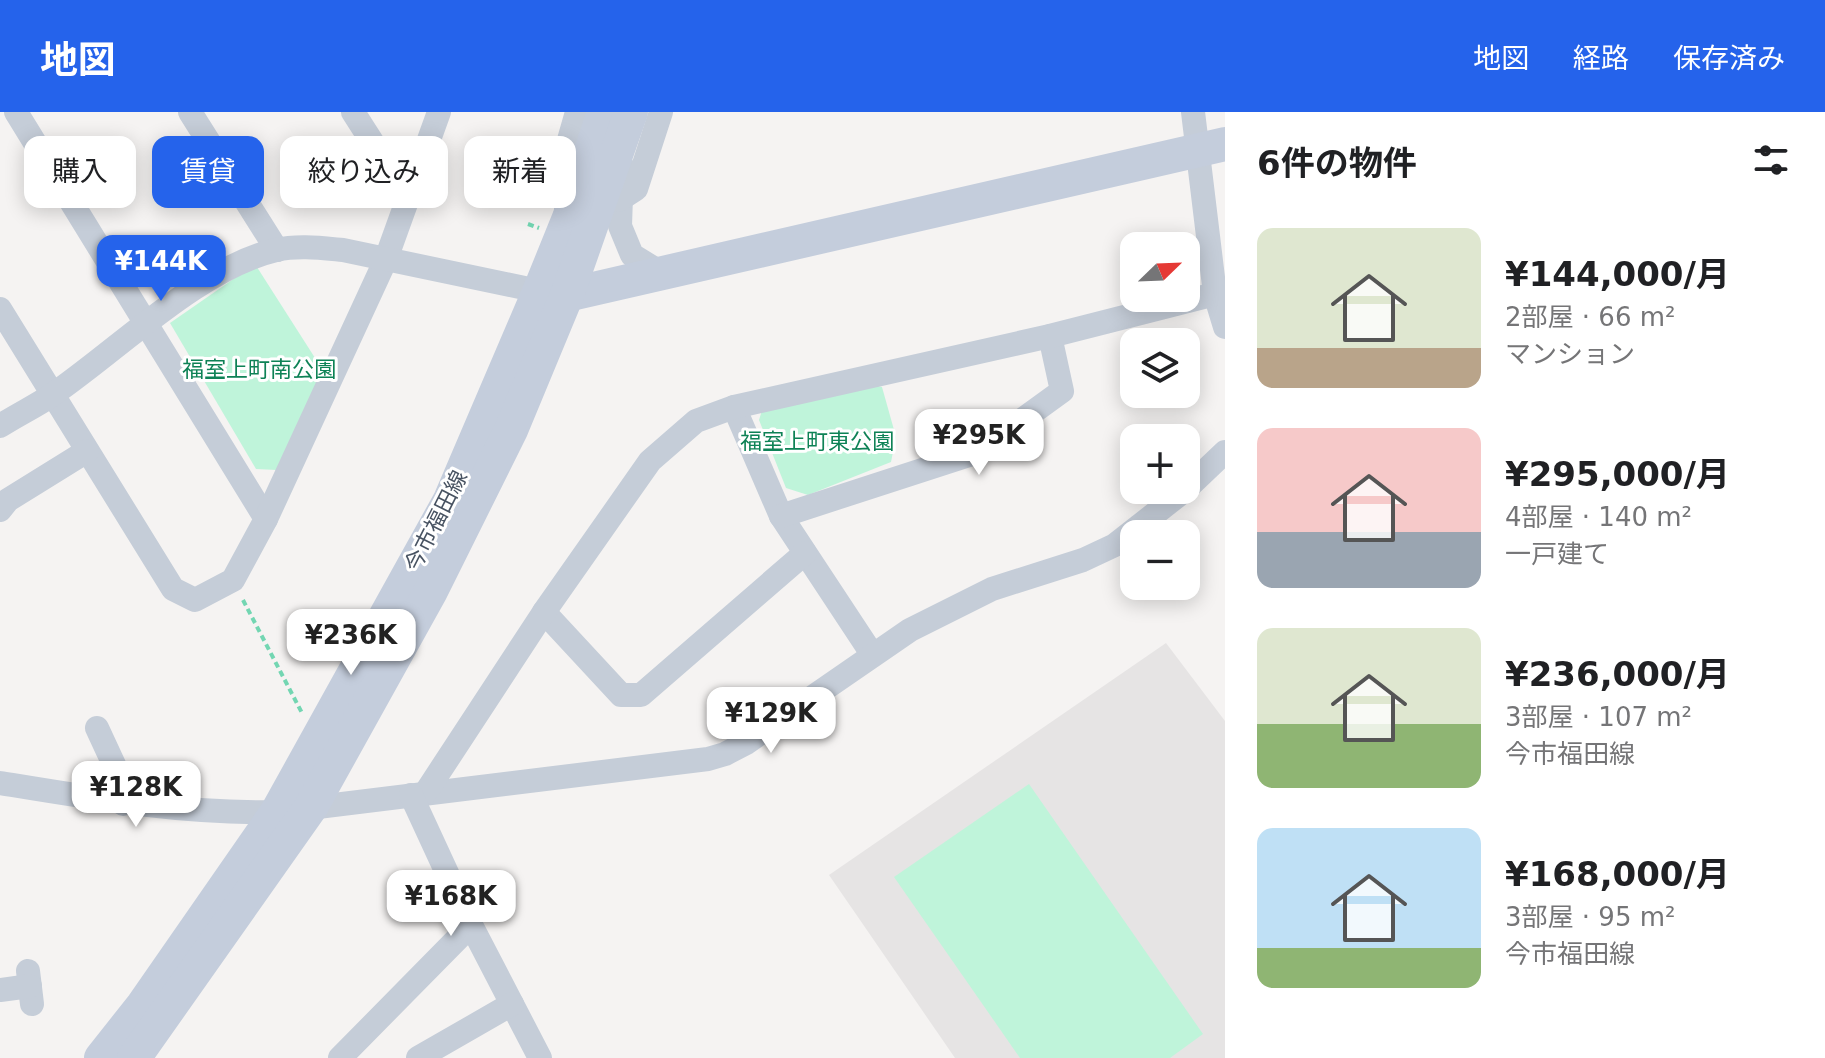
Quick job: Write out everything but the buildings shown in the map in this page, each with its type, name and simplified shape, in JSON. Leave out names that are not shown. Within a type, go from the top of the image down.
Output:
[{"type":"main road","name":"今市福田線","points":[[101,1058],[143,1005],[277,812],[450,500],[553,294],[569,218],[619,120]]},
{"type":"main road","name":"今市福田線","points":[[134,1058],[311,807],[438,578],[511,430],[553,294],[619,120]]},
{"type":"main road","points":[[553,294],[663,274],[1211,148]]},
{"type":"street","points":[[16,112],[266,519]]},
{"type":"street","points":[[190,112],[277,250]]},
{"type":"street","points":[[353,112],[368,136]]},
{"type":"street","points":[[430,136],[439,112]]},
{"type":"street","points":[[569,218],[559,175],[577,112]]},
{"type":"street","points":[[619,200],[636,189],[661,112]]},
{"type":"street","points":[[1193,112],[1211,148],[1215,294],[1225,327]]},
{"type":"street","points":[[619,120],[620,226],[632,255],[663,274]]},
{"type":"street","points":[[0,309],[173,589],[195,600],[233,580],[266,519],[386,259],[404,208]]},
{"type":"street","points":[[0,426],[52,395],[146,324],[241,262],[277,250],[308,247],[343,250],[553,294]]},
{"type":"street","points":[[418,794],[650,461],[696,421],[734,407],[1050,336],[1215,294]]},
{"type":"street","points":[[781,516],[978,452],[1062,391],[1050,336]]},
{"type":"street","points":[[734,407],[781,516],[872,654]]},
{"type":"street","points":[[0,510],[8,500],[87,451]]},
{"type":"street","points":[[1200,476],[1225,452]]},
{"type":"street","points":[[0,783],[123,804],[249,813],[277,812],[692,761],[725,754],[746,743],[910,630],[992,589],[1083,560],[1115,545],[1168,504]]},
{"type":"street","points":[[544,612],[621,695],[641,695],[805,553]]},
{"type":"street","points":[[97,728],[122,782],[123,804]]},
{"type":"street","points":[[418,794],[471,925],[540,1058]]},
{"type":"street","points":[[340,1058],[471,925]]},
{"type":"street","points":[[0,990],[30,987]]},
{"type":"street","points":[[418,1058],[512,1004]]},
{"type":"street","points":[[79,1058],[143,1005]]},
{"type":"path","points":[[233,580],[307,721]]},
{"type":"shaded area","points":[[1166,643],[1225,721],[1225,1058],[955,1058],[829,875]]},
{"type":"green space","name":"福室上町南公園","points":[[255,264],[324,372],[277,470],[256,469],[170,323]]},
{"type":"green space","name":"福室上町東公園","points":[[866,383],[882,387],[896,437],[891,462],[808,495],[786,488],[759,420],[763,407]]},
{"type":"green space","points":[[1029,784],[1203,1034],[1170,1058],[1020,1058],[894,877]]}]
